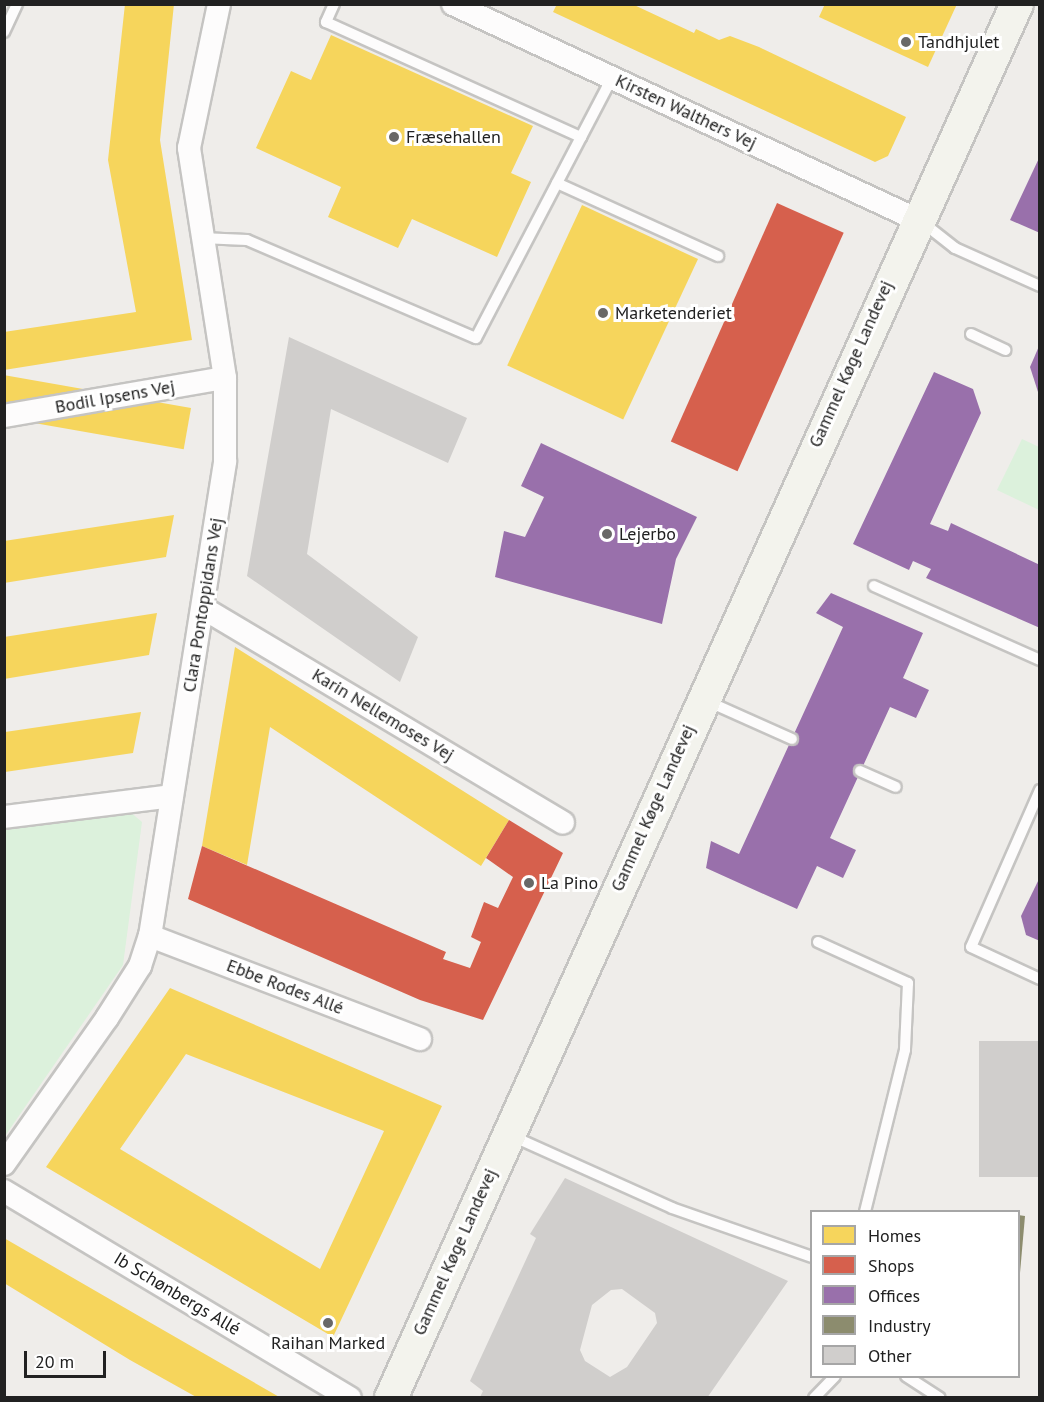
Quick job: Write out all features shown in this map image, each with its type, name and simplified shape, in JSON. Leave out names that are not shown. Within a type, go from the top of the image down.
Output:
[{"type":"street","name":"Clara Pontoppidans Vej","points":[[4,1164],[107,1018],[140,966],[150,936],[225,461],[225,378],[201,238],[189,148],[219,4]]},
{"type":"street","name":"Kirsten Walthers Vej","points":[[453,4],[918,220]]},
{"type":"street","name":"Gammel Køge Landevej","points":[[391,1398],[702,698],[1017,4]]},
{"type":"street","name":"Bodil Ipsens Vej","points":[[4,416],[225,378]]},
{"type":"street","name":"Karin Nellemoses Vej","points":[[203,608],[563,823]]},
{"type":"street","points":[[4,818],[172,796]]},
{"type":"street","name":"Ebbe Rodes Allé","points":[[150,936],[420,1039]]},
{"type":"street","name":"Ib Schønbergs Allé","points":[[4,1191],[350,1398]]},
{"type":"lane","points":[[4,32],[17,4]]},
{"type":"lane","points":[[334,4],[326,22],[581,138]]},
{"type":"lane","points":[[201,238],[247,240],[476,338],[612,78]]},
{"type":"lane","points":[[557,183],[718,256]]},
{"type":"lane","points":[[918,220],[955,248],[1040,286]]},
{"type":"lane","points":[[971,334],[1006,350]]},
{"type":"lane","points":[[874,586],[1040,660]]},
{"type":"lane","points":[[702,698],[792,739]]},
{"type":"lane","points":[[860,771],[896,787]]},
{"type":"lane","points":[[1040,790],[971,947],[1040,979]]},
{"type":"lane","points":[[818,942],[908,983],[905,1050],[865,1210]]},
{"type":"lane","points":[[508,1134],[672,1208],[810,1256]]},
{"type":"lane","points":[[814,1398],[834,1378]]},
{"type":"lane","points":[[908,1378],[940,1398]]},
{"type":"green space","points":[[1022,439],[1039,447],[1039,510],[997,490]]},
{"type":"green space","points":[[129,811],[142,822],[123,965],[5,1136],[5,830]]},
{"type":"building: Homes","points":[[125,4],[174,4],[160,140],[192,340],[4,370],[4,332],[136,312],[108,160]]},
{"type":"building: Homes","points":[[557,4],[632,4],[694,33],[696,29],[719,40],[730,36],[759,47],[906,117],[888,156],[875,162],[553,12]]},
{"type":"building: Homes","name":"Tandhjulet","points":[[825,4],[957,4],[928,67],[819,17]]},
{"type":"building: Homes","name":"Fræsehallen","points":[[331,35],[533,126],[511,173],[531,182],[497,257],[412,219],[398,248],[328,217],[341,187],[256,148],[291,71],[311,80]]},
{"type":"building: Homes","name":"Marketenderiet","points":[[582,205],[698,259],[623,420],[507,365]]},
{"type":"building: Homes","points":[[5,375],[191,408],[184,449],[4,418]]},
{"type":"building: Homes","points":[[174,515],[166,557],[4,583],[4,541]]},
{"type":"building: Homes","points":[[157,613],[149,655],[4,679],[4,637]]},
{"type":"building: Homes","points":[[235,647],[509,820],[481,866],[270,727],[247,865],[202,846]]},
{"type":"building: Homes","points":[[141,712],[133,753],[5,772],[5,732]]},
{"type":"building: Homes","points":[[170,988],[442,1106],[333,1337],[46,1167]],"holes":[[[186,1054],[384,1131],[320,1269],[120,1149]]]},
{"type":"building: Homes","points":[[4,1238],[281,1398],[198,1398],[130,1360],[4,1283]]},
{"type":"building: Shops","points":[[777,203],[844,233],[738,471],[671,441]]},
{"type":"building: Shops","points":[[509,820],[563,853],[483,1020],[420,1000],[188,899],[202,846],[446,952],[443,959],[470,968],[481,942],[471,937],[484,902],[498,908],[513,877],[486,858]]},
{"type":"building: Offices","points":[[1040,156],[1040,233],[1010,220]]},
{"type":"building: Offices","points":[[1040,344],[1040,395],[1039,395],[1030,367]]},
{"type":"building: Offices","points":[[934,372],[973,389],[981,413],[930,524],[948,531],[951,523],[1040,565],[1040,628],[926,578],[931,569],[913,561],[909,570],[853,544]]},
{"type":"building: Offices","name":"Lejerbo","points":[[541,443],[697,517],[676,559],[662,624],[495,577],[504,531],[525,537],[544,497],[521,486]]},
{"type":"building: Offices","points":[[831,593],[923,633],[903,678],[929,690],[916,718],[890,707],[830,838],[856,850],[843,878],[817,866],[797,909],[706,868],[711,841],[739,854],[843,627],[816,613]]},
{"type":"building: Offices","points":[[1040,877],[1040,941],[1026,935],[1021,916]]},
{"type":"building: Industry","points":[[1020,1215],[1025,1216],[1020,1273]]},
{"type":"building: Other","points":[[289,337],[467,418],[448,463],[331,409],[307,554],[418,637],[400,682],[247,576]]},
{"type":"building: Other","points":[[979,1041],[1040,1041],[1040,1177],[979,1177]]},
{"type":"building: Other","points":[[565,1178],[788,1281],[707,1398],[480,1397],[483,1391],[470,1381],[536,1238],[530,1234]],"holes":[[[622,1289],[655,1313],[657,1323],[627,1367],[610,1377],[585,1361],[580,1350],[592,1305],[611,1290]]]},
{"type":"place","name":"Tandhjulet","points":[[906,42]]},
{"type":"place","name":"Fræsehallen","points":[[394,137]]},
{"type":"place","name":"Marketenderiet","points":[[603,313]]},
{"type":"place","name":"Lejerbo","points":[[607,534]]},
{"type":"place","name":"La Pino","points":[[529,883]]},
{"type":"place","name":"Raihan Marked","points":[[328,1323]]}]
